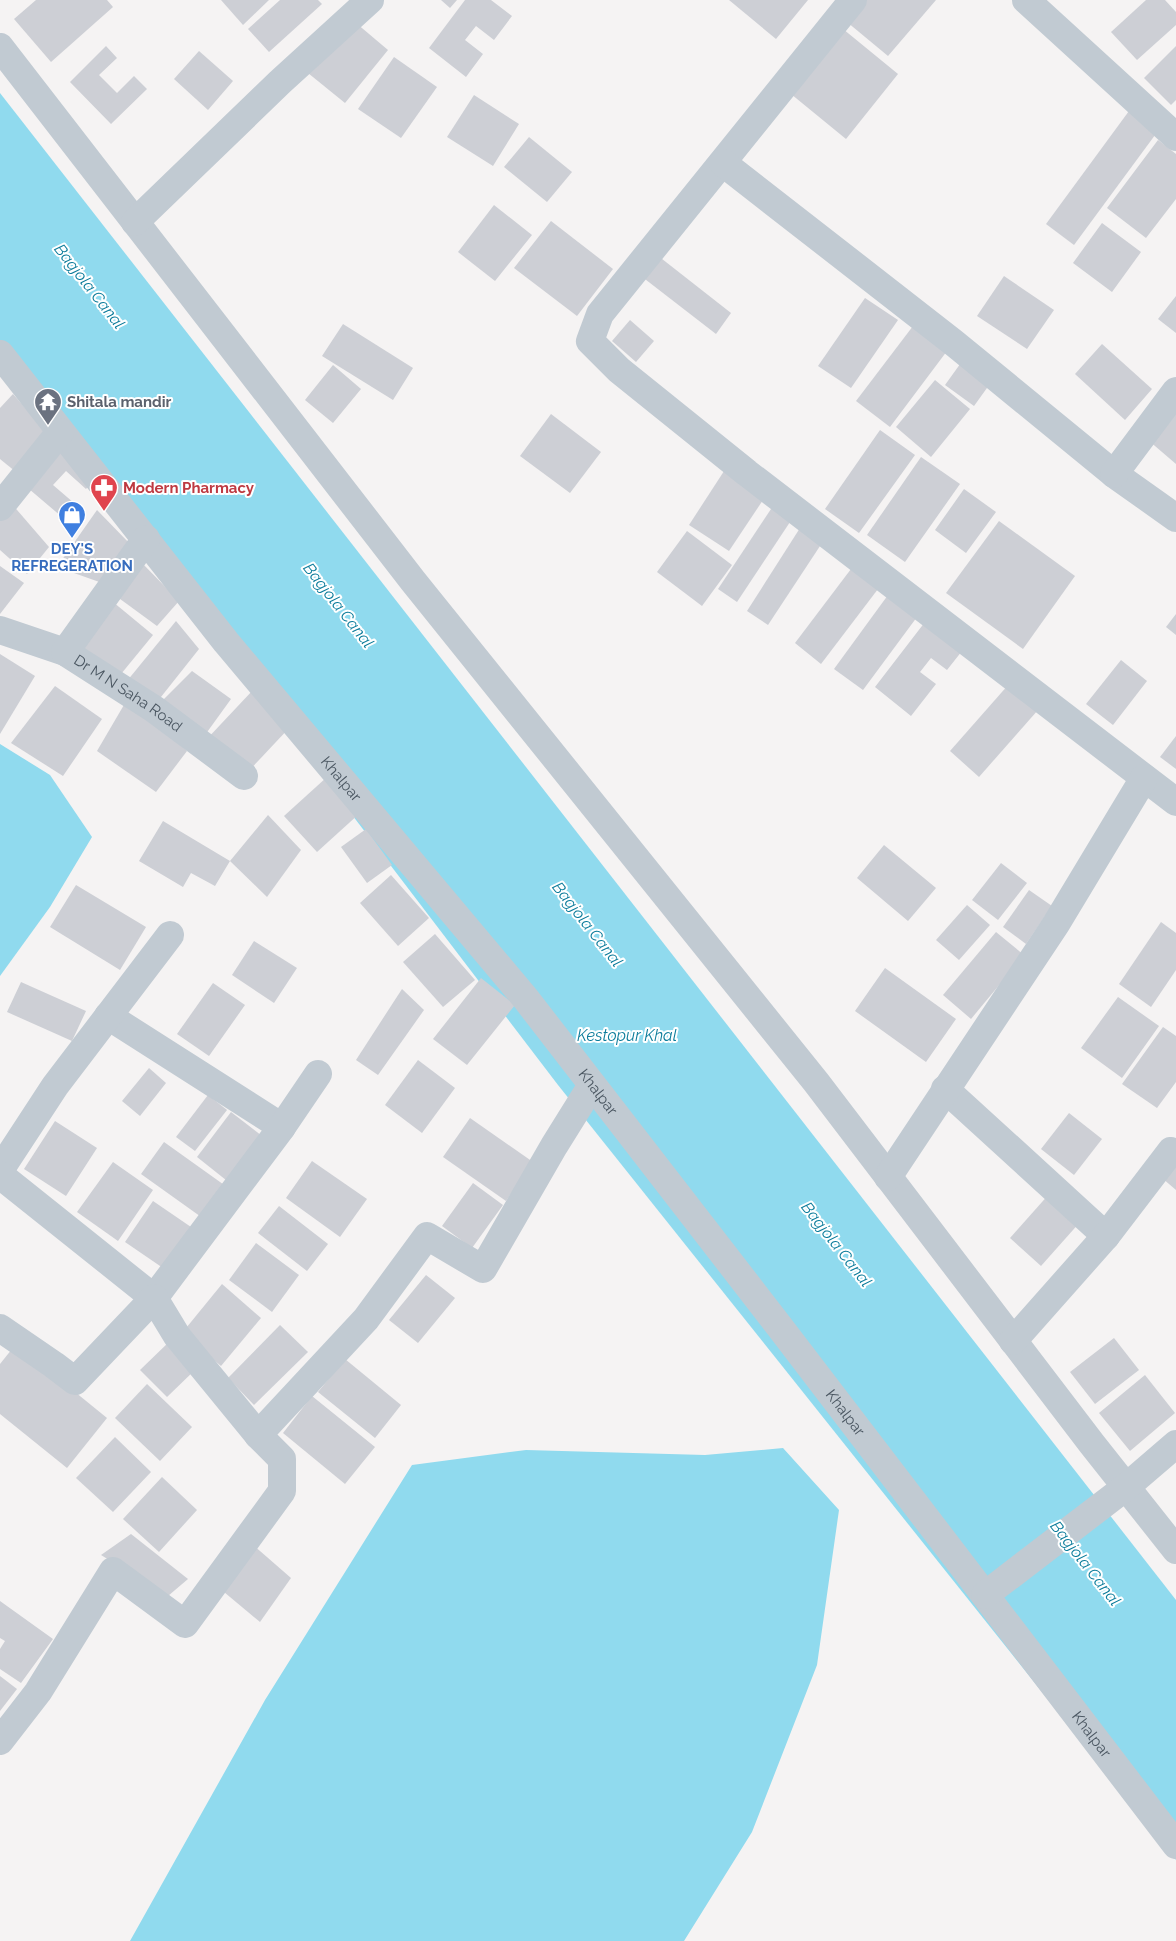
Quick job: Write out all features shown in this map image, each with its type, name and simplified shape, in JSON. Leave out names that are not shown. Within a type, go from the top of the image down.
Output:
[{"type":"street","points":[[853,0],[600,314],[590,341],[619,370],[747,473],[1176,802]]},
{"type":"street","points":[[1026,0],[1176,137]]},
{"type":"street","points":[[135,222],[280,82],[357,4]]},
{"type":"street","points":[[0,47],[407,573],[810,1075],[1126,1488],[1176,1550]]},
{"type":"street","points":[[723,163],[962,349],[1114,474],[1176,518]]},
{"type":"street","name":"Khalpar","points":[[0,354],[226,642],[526,998],[780,1326],[1176,1845]]},
{"type":"street","points":[[1114,474],[1176,391]]},
{"type":"street","points":[[0,507],[60,432]]},
{"type":"street","points":[[65,652],[146,539]]},
{"type":"street","name":"Dr M N Saha Road","points":[[0,630],[65,652],[154,709],[244,776]]},
{"type":"street","points":[[888,1177],[1056,924],[1144,778]]},
{"type":"street","points":[[0,1170],[55,1086],[170,935]]},
{"type":"street","points":[[108,1016],[282,1127]]},
{"type":"street","points":[[0,1328],[75,1381],[154,1298],[282,1127],[318,1074]]},
{"type":"street","points":[[258,1435],[366,1319],[427,1236],[483,1270],[554,1146],[592,1085]]},
{"type":"street","points":[[945,1090],[1106,1236]]},
{"type":"street","points":[[1013,1341],[1106,1236],[1171,1150]]},
{"type":"street","points":[[0,1175],[154,1298],[177,1336],[258,1435],[282,1459],[282,1491],[185,1624],[113,1571],[38,1692],[0,1741]]},
{"type":"street","points":[[985,1596],[1126,1488],[1176,1444]]},
{"type":"water","name":"Kestopur Khal","points":[[0,93],[1176,1600],[1176,1860],[558,1085],[0,353]]},
{"type":"water","points":[[0,744],[50,775],[92,837],[50,907],[0,976]]},
{"type":"water","points":[[783,1448],[839,1510],[817,1665],[752,1832],[684,1941],[130,1941],[265,1700],[412,1465],[526,1450],[705,1455]]},
{"type":"building","points":[[36,0],[107,0],[113,7],[51,62],[14,19]]},
{"type":"building","points":[[221,0],[269,0],[243,25]]},
{"type":"building","points":[[280,0],[318,0],[322,4],[269,52],[248,29]]},
{"type":"building","points":[[441,0],[457,0],[450,8]]},
{"type":"building","points":[[465,0],[491,0],[512,16],[494,40],[476,26],[465,40],[483,54],[466,77],[429,48]]},
{"type":"building","points":[[729,0],[808,0],[776,39]]},
{"type":"building","points":[[866,0],[936,0],[888,56],[847,22]]},
{"type":"building","points":[[1146,0],[1165,0],[1176,12],[1176,25],[1137,60],[1111,32]]},
{"type":"building","points":[[356,23],[388,50],[345,103],[308,73]]},
{"type":"building","points":[[843,29],[898,74],[846,139],[791,94]]},
{"type":"building","points":[[106,46],[117,58],[99,75],[117,93],[134,76],[147,89],[111,124],[70,82]]},
{"type":"building","points":[[1176,46],[1176,100],[1171,105],[1144,78]]},
{"type":"building","points":[[199,51],[233,81],[208,110],[174,79]]},
{"type":"building","points":[[394,57],[437,87],[401,138],[358,109]]},
{"type":"building","points":[[474,95],[519,124],[493,166],[447,137]]},
{"type":"building","points":[[1129,111],[1158,131],[1074,245],[1046,224]]},
{"type":"building","points":[[529,137],[572,172],[547,202],[504,167]]},
{"type":"building","points":[[1158,140],[1176,154],[1176,199],[1146,238],[1107,208]]},
{"type":"building","points":[[494,205],[532,235],[495,281],[458,252]]},
{"type":"building","points":[[551,221],[613,269],[577,316],[514,268]]},
{"type":"building","points":[[1102,223],[1141,252],[1112,292],[1073,263]]},
{"type":"building","points":[[657,255],[731,313],[716,334],[641,276]]},
{"type":"building","points":[[1004,276],[1054,310],[1027,349],[977,316]]},
{"type":"building","points":[[1176,296],[1176,333],[1158,319]]},
{"type":"building","points":[[865,298],[898,320],[851,388],[818,366]]},
{"type":"building","points":[[630,320],[654,341],[636,362],[612,341]]},
{"type":"building","points":[[343,324],[413,368],[393,400],[322,356]]},
{"type":"building","points":[[913,326],[947,351],[890,427],[856,401]]},
{"type":"building","points":[[1102,344],[1152,389],[1125,420],[1075,374]]},
{"type":"building","points":[[963,360],[992,381],[974,406],[945,385]]},
{"type":"building","points":[[333,365],[361,389],[333,423],[305,400]]},
{"type":"building","points":[[935,380],[970,409],[931,457],[896,427]]},
{"type":"building","points":[[13,394],[48,434],[16,472],[0,459],[0,408]]},
{"type":"building","points":[[1176,407],[1176,464],[1148,440]]},
{"type":"building","points":[[551,414],[601,452],[570,493],[520,456]]},
{"type":"building","points":[[880,430],[915,455],[859,533],[825,509]]},
{"type":"building","points":[[55,444],[95,478],[86,489],[66,471],[53,485],[74,503],[62,517],[22,483]]},
{"type":"building","points":[[921,457],[960,484],[905,562],[867,535]]},
{"type":"building","points":[[726,468],[767,494],[729,551],[689,525]]},
{"type":"building","points":[[964,489],[996,512],[966,553],[935,530]]},
{"type":"building","points":[[11,503],[49,547],[27,574],[0,550],[0,517]]},
{"type":"building","points":[[773,506],[792,519],[737,602],[718,589]]},
{"type":"building","points":[[97,510],[132,546],[105,584],[57,567]]},
{"type":"building","points":[[999,521],[1075,576],[1023,649],[946,593]]},
{"type":"building","points":[[800,528],[822,543],[768,625],[747,611]]},
{"type":"building","points":[[687,531],[732,565],[702,606],[657,572]]},
{"type":"building","points":[[141,562],[179,601],[157,626],[116,596]]},
{"type":"building","points":[[0,566],[24,583],[0,614]]},
{"type":"building","points":[[851,569],[878,589],[821,664],[795,643]]},
{"type":"building","points":[[888,595],[917,617],[863,690],[834,669]]},
{"type":"building","points":[[107,597],[153,635],[121,674],[65,652]]},
{"type":"building","points":[[1176,614],[1176,635],[1166,627]]},
{"type":"building","points":[[176,621],[199,649],[157,702],[127,681]]},
{"type":"building","points":[[925,622],[962,651],[947,670],[931,658],[920,672],[936,684],[911,716],[875,687]]},
{"type":"building","points":[[0,654],[35,676],[0,734]]},
{"type":"building","points":[[1121,660],[1147,681],[1113,725],[1086,704]]},
{"type":"building","points":[[192,671],[231,699],[205,735],[154,709]]},
{"type":"building","points":[[1009,684],[1038,710],[979,777],[950,751]]},
{"type":"building","points":[[55,686],[102,719],[63,776],[11,743]]},
{"type":"building","points":[[253,690],[291,726],[244,776],[205,741]]},
{"type":"building","points":[[128,698],[187,751],[156,792],[97,751]]},
{"type":"building","points":[[1176,736],[1176,769],[1160,757]]},
{"type":"building","points":[[327,777],[360,813],[317,852],[284,816]]},
{"type":"building","points":[[268,815],[301,850],[267,897],[230,861]]},
{"type":"building","points":[[163,821],[230,861],[215,886],[191,873],[183,887],[139,861]]},
{"type":"building","points":[[366,829],[392,865],[367,883],[341,847]]},
{"type":"building","points":[[884,845],[936,888],[908,921],[857,878]]},
{"type":"building","points":[[1001,863],[1027,883],[998,920],[972,900]]},
{"type":"building","points":[[391,875],[429,918],[398,946],[360,903]]},
{"type":"building","points":[[76,885],[146,927],[120,970],[50,927]]},
{"type":"building","points":[[1029,890],[1052,906],[1026,944],[1003,927]]},
{"type":"building","points":[[967,905],[990,925],[959,960],[936,940]]},
{"type":"building","points":[[1161,922],[1176,933],[1176,970],[1151,1007],[1119,984]]},
{"type":"building","points":[[996,932],[1024,955],[971,1019],[943,995]]},
{"type":"building","points":[[435,934],[475,980],[443,1007],[403,962]]},
{"type":"building","points":[[254,941],[297,968],[274,1003],[232,975]]},
{"type":"building","points":[[885,968],[956,1019],[926,1062],[855,1011]]},
{"type":"building","points":[[481,978],[515,1005],[467,1065],[433,1039]]},
{"type":"building","points":[[21,982],[86,1011],[72,1041],[7,1012]]},
{"type":"building","points":[[213,983],[245,1005],[209,1056],[177,1034]]},
{"type":"building","points":[[402,989],[424,1010],[378,1075],[356,1060]]},
{"type":"building","points":[[1118,997],[1159,1026],[1122,1078],[1081,1048]]},
{"type":"building","points":[[1163,1027],[1176,1036],[1176,1082],[1157,1108],[1122,1084]]},
{"type":"building","points":[[418,1060],[455,1088],[422,1133],[385,1105]]},
{"type":"building","points":[[149,1068],[166,1083],[140,1116],[122,1101]]},
{"type":"building","points":[[208,1095],[227,1110],[195,1151],[176,1137]]},
{"type":"building","points":[[231,1112],[266,1139],[231,1184],[197,1157]]},
{"type":"building","points":[[1069,1113],[1102,1139],[1074,1175],[1041,1149]]},
{"type":"building","points":[[470,1118],[533,1162],[506,1201],[443,1157]]},
{"type":"building","points":[[55,1121],[97,1148],[66,1196],[24,1169]]},
{"type":"building","points":[[164,1142],[227,1187],[204,1219],[141,1174]]},
{"type":"building","points":[[1176,1160],[1176,1190],[1162,1178]]},
{"type":"building","points":[[312,1161],[367,1199],[340,1237],[286,1198]]},
{"type":"building","points":[[113,1162],[153,1190],[118,1241],[77,1212]]},
{"type":"building","points":[[473,1183],[503,1205],[472,1248],[442,1226]]},
{"type":"building","points":[[1050,1193],[1081,1221],[1041,1266],[1010,1238]]},
{"type":"building","points":[[153,1201],[191,1227],[163,1268],[125,1242]]},
{"type":"building","points":[[279,1206],[328,1244],[307,1271],[258,1233]]},
{"type":"building","points":[[256,1243],[299,1275],[272,1312],[229,1280]]},
{"type":"building","points":[[426,1275],[455,1298],[418,1343],[389,1320]]},
{"type":"building","points":[[222,1284],[261,1318],[221,1366],[182,1333]]},
{"type":"building","points":[[280,1325],[308,1352],[254,1405],[228,1378]]},
{"type":"building","points":[[1114,1338],[1139,1370],[1095,1404],[1070,1372]]},
{"type":"building","points":[[170,1341],[197,1368],[167,1397],[140,1370]]},
{"type":"building","points":[[16,1344],[107,1418],[67,1468],[0,1414],[0,1364]]},
{"type":"building","points":[[345,1359],[401,1405],[375,1438],[318,1392]]},
{"type":"building","points":[[1145,1375],[1175,1413],[1130,1451],[1099,1413]]},
{"type":"building","points":[[147,1384],[192,1427],[160,1461],[115,1418]]},
{"type":"building","points":[[312,1396],[375,1447],[345,1484],[283,1433]]},
{"type":"building","points":[[115,1437],[151,1472],[113,1512],[76,1478]]},
{"type":"building","points":[[162,1477],[197,1510],[159,1552],[123,1519]]},
{"type":"building","points":[[131,1534],[188,1579],[168,1596],[101,1555]]},
{"type":"building","points":[[251,1543],[291,1578],[260,1622],[218,1587]]},
{"type":"building","points":[[0,1601],[53,1639],[21,1683],[0,1669],[0,1649],[5,1641],[0,1638]]},
{"type":"building","points":[[0,1676],[17,1689],[0,1711]]},
{"type":"place","name":"Shitala mandir","points":[[48,426]]},
{"type":"place","name":"Modern Pharmacy","points":[[104,512]]},
{"type":"place","name":"DEY'S REFREGERATION","points":[[72,539]]},
{"type":"water label","name":"Bagjola Canal","points":[[90,286]]},
{"type":"water label","name":"Bagjola Canal","points":[[339,605]]},
{"type":"water label","name":"Bagjola Canal","points":[[588,924]]},
{"type":"water label","name":"Bagjola Canal","points":[[837,1244]]},
{"type":"water label","name":"Bagjola Canal","points":[[1086,1563]]}]
